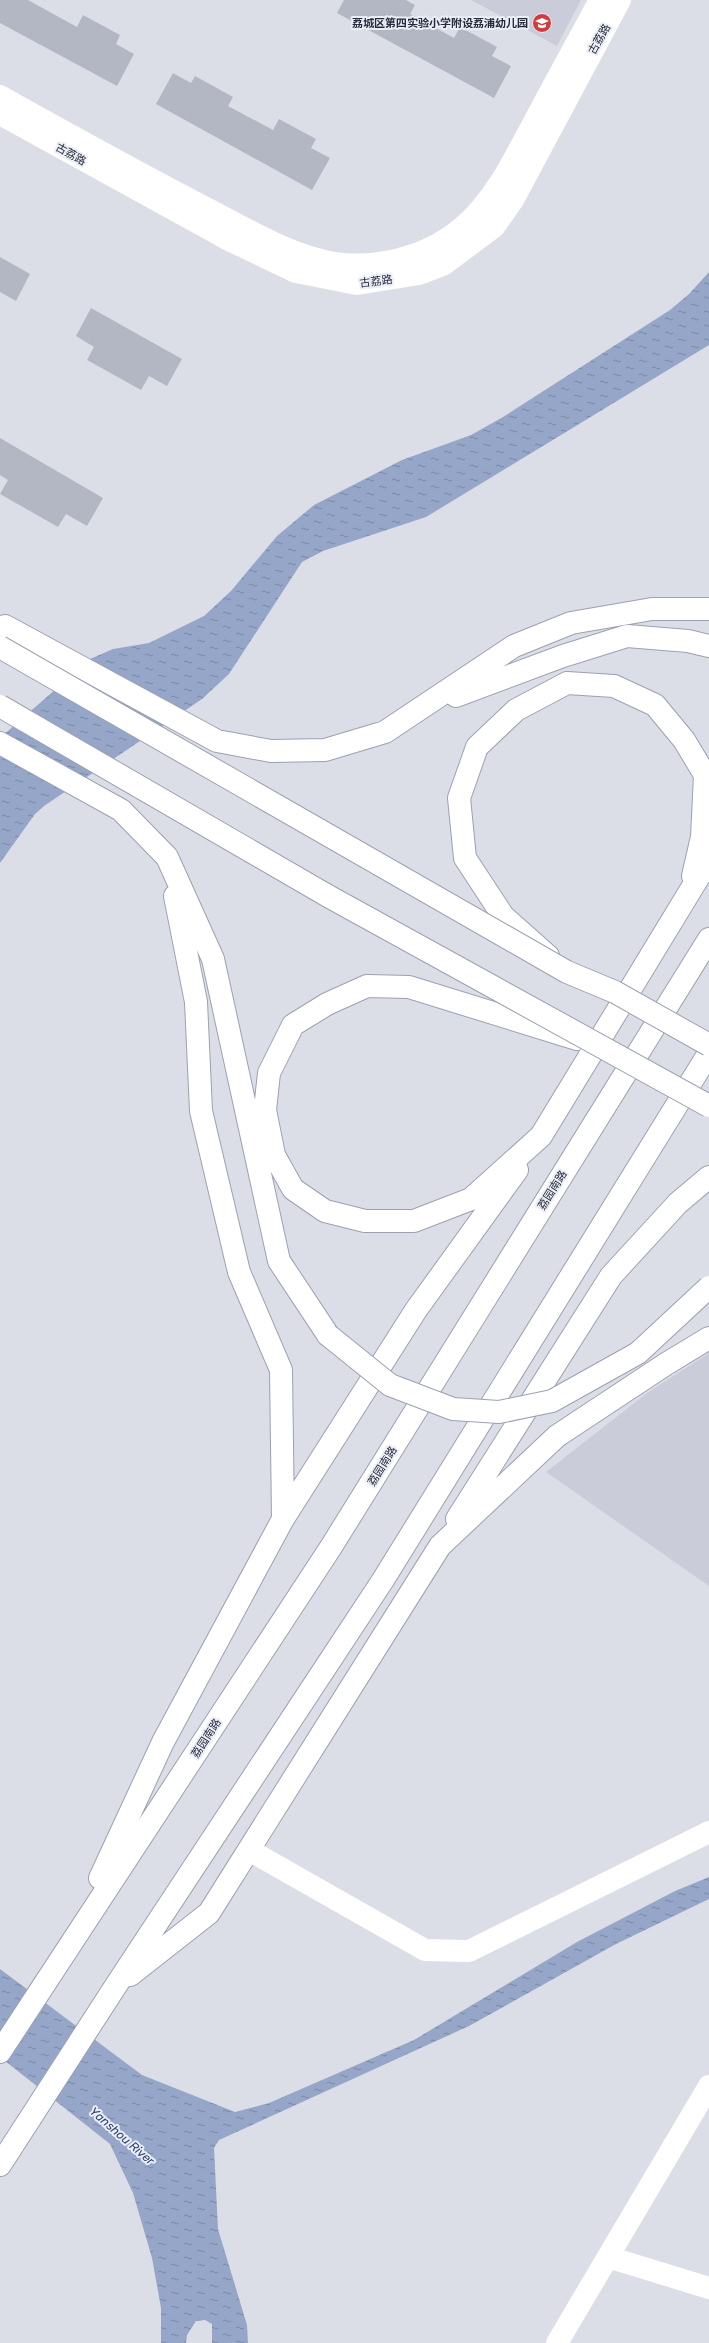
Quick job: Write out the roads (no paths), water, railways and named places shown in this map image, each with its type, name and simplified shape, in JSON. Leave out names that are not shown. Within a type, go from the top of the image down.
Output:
[{"type":"main road","name":"古荔路","points":[[0,96],[118,162],[281,245],[310,257],[334,262],[360,265],[382,263],[430,249],[449,238],[478,212],[500,183],[600,0]]},
{"type":"main road","name":"古荔路","points":[[0,114],[231,241],[296,272],[357,284],[419,274],[443,265],[494,227],[513,200],[620,0]]},
{"type":"main road","points":[[6,626],[176,720],[218,741],[271,751],[325,750],[386,732],[514,646],[571,623],[652,609],[709,609]]},
{"type":"main road","points":[[423,708],[563,656],[627,636],[688,641],[709,646]]},
{"type":"main road","points":[[0,647],[567,972],[615,992],[709,1045]]},
{"type":"main road","points":[[567,972],[503,916],[465,858],[460,798],[477,747],[516,710],[567,683],[614,686],[655,705],[684,740],[705,775],[702,837],[690,890]]},
{"type":"main road","points":[[0,706],[328,896],[592,1043],[709,1106]]},
{"type":"main road","points":[[0,742],[121,810],[167,857],[213,959],[279,1261],[328,1335],[390,1384],[453,1409],[499,1412],[552,1401],[638,1353],[709,1287]]},
{"type":"main road","points":[[167,857],[196,1002],[200,1111],[239,1272],[281,1370],[283,1519]]},
{"type":"main road","points":[[67,1948],[164,1742],[283,1519],[416,1310],[541,1136],[709,860]]},
{"type":"main road","name":"荔园南路","points":[[0,2052],[332,1547],[709,939]]},
{"type":"main road","points":[[541,1136],[471,1199],[414,1221],[365,1221],[325,1211],[293,1189],[274,1155],[265,1110],[269,1073],[293,1025],[327,1004],[367,986],[408,987],[592,1043]]},
{"type":"main road","points":[[0,2165],[90,2025],[383,1580],[709,1053]]},
{"type":"main road","points":[[115,1987],[209,1913],[611,1276],[678,1203],[709,1177]]},
{"type":"main road","points":[[440,1546],[557,1436],[666,1364],[709,1338]]},
{"type":"main road","points":[[249,1850],[425,1950],[469,1951],[709,1832]]},
{"type":"main road","points":[[557,2343],[709,2086]]},
{"type":"main road","points":[[608,2257],[709,2288]]},
{"type":"water","points":[[709,272],[709,345],[426,517],[323,551],[302,562],[229,674],[202,699],[44,806],[35,814],[0,863],[0,738],[90,659],[113,649],[149,643],[204,616],[231,591],[277,536],[314,505],[402,460],[471,435],[503,417],[670,310],[689,294]]},
{"type":"water","name":"Yanshou River","points":[[709,1877],[709,1899],[616,1944],[469,2026],[219,2140],[214,2148],[218,2229],[247,2325],[248,2343],[212,2343],[212,2324],[205,2320],[196,2321],[187,2335],[186,2343],[161,2343],[161,2308],[152,2258],[133,2193],[110,2144],[0,2057],[0,1969],[142,2075],[235,2112],[269,2103],[414,2040],[577,1942],[675,1891]]},
{"type":"place","name":"荔城区第四实验小学附设荔浦幼儿园","points":[[542,23]]}]
